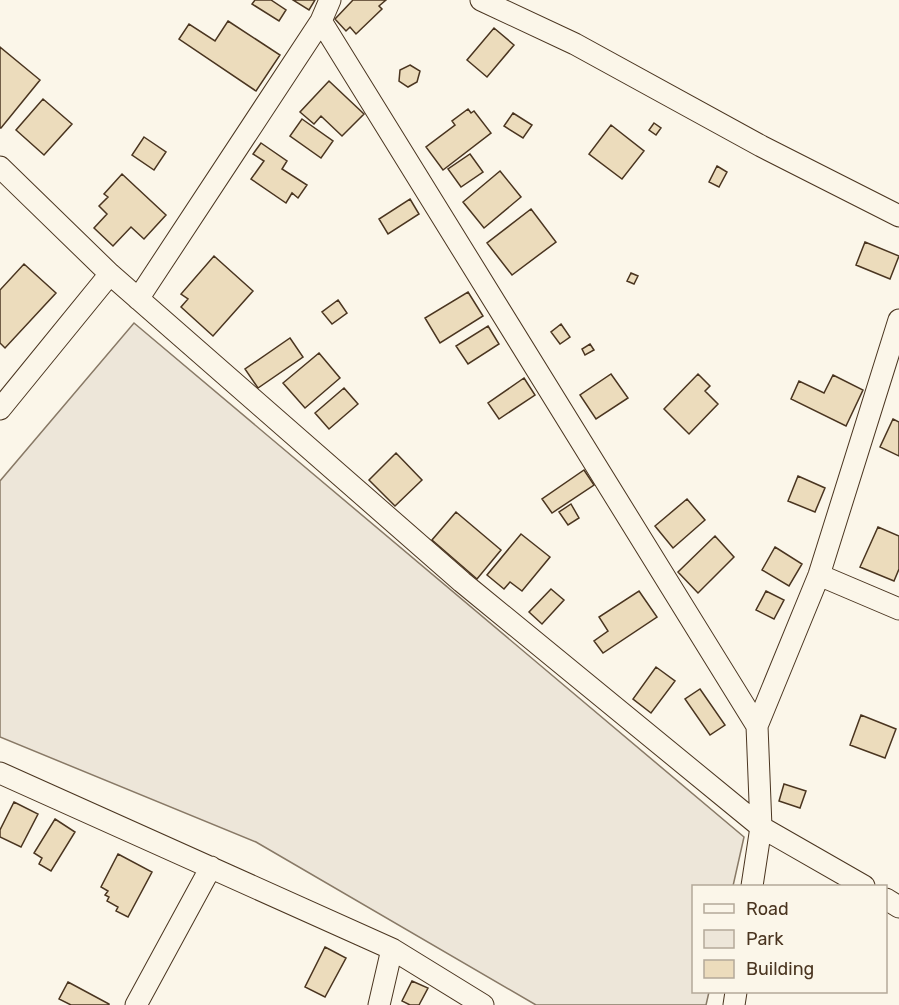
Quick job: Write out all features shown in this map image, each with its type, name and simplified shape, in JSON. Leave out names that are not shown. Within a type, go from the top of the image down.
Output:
[{"type":"street","points":[[138,299],[321,21],[330,0]]},
{"type":"street","points":[[482,0],[575,44],[761,147],[899,216]]},
{"type":"street","points":[[321,21],[757,726]]},
{"type":"street","points":[[0,166],[110,274],[462,582],[761,827],[862,885]]},
{"type":"street","points":[[0,410],[110,274]]},
{"type":"street","points":[[752,885],[761,827],[757,726],[819,575],[899,320]]},
{"type":"street","points":[[819,575],[899,609]]},
{"type":"street","points":[[0,772],[392,949],[483,1005]]},
{"type":"street","points":[[136,1005],[211,867]]},
{"type":"street","points":[[379,1005],[392,949]]},
{"type":"green space","points":[[134,323],[744,837],[733,885],[692,885],[692,993],[709,993],[706,1005],[536,1005],[256,842],[0,737],[0,481]]},
{"type":"building","points":[[255,0],[271,0],[286,10],[279,21],[252,4]]},
{"type":"building","points":[[293,0],[315,0],[309,10]]},
{"type":"building","points":[[353,0],[386,0],[379,6],[382,9],[356,34],[350,27],[346,31],[335,19]]},
{"type":"building","points":[[228,21],[280,55],[256,91],[179,39],[189,24],[215,41]]},
{"type":"building","points":[[494,28],[514,45],[487,77],[467,60]]},
{"type":"building","points":[[0,47],[40,80],[1,128],[0,128]]},
{"type":"building","points":[[410,65],[420,71],[417,82],[408,87],[399,81],[400,70]]},
{"type":"building","points":[[329,81],[364,114],[342,136],[321,116],[314,124],[300,112]]},
{"type":"building","points":[[43,99],[72,124],[44,155],[16,130]]},
{"type":"building","points":[[468,109],[471,113],[474,111],[491,133],[443,170],[426,147],[455,125],[452,121]]},
{"type":"building","points":[[513,113],[532,125],[523,138],[504,126]]},
{"type":"building","points":[[302,119],[333,141],[321,158],[290,136]]},
{"type":"building","points":[[654,123],[661,128],[656,135],[649,130]]},
{"type":"building","points":[[611,125],[644,151],[622,179],[589,154]]},
{"type":"building","points":[[144,137],[166,152],[154,170],[132,155]]},
{"type":"building","points":[[261,143],[287,161],[282,169],[307,185],[298,198],[292,193],[286,203],[251,179],[264,161],[253,154]]},
{"type":"building","points":[[470,154],[483,172],[461,187],[448,169]]},
{"type":"building","points":[[717,166],[727,172],[719,187],[709,182]]},
{"type":"building","points":[[500,171],[521,197],[484,228],[463,202]]},
{"type":"building","points":[[122,174],[166,215],[144,239],[131,227],[113,246],[94,228],[107,214],[99,206],[108,197],[104,194]]},
{"type":"building","points":[[410,199],[419,214],[388,234],[379,219]]},
{"type":"building","points":[[531,209],[556,242],[512,275],[487,243]]},
{"type":"building","points":[[865,242],[899,256],[890,279],[856,265]]},
{"type":"building","points":[[214,256],[253,291],[213,336],[181,307],[188,299],[181,294]]},
{"type":"building","points":[[24,264],[56,293],[5,348],[0,343],[0,290]]},
{"type":"building","points":[[631,273],[638,276],[634,284],[627,281]]},
{"type":"building","points":[[468,292],[483,316],[440,343],[425,318]]},
{"type":"building","points":[[338,300],[347,313],[332,324],[322,312]]},
{"type":"building","points":[[561,324],[570,337],[560,344],[551,332]]},
{"type":"building","points":[[488,326],[499,344],[468,364],[456,346]]},
{"type":"building","points":[[290,338],[303,357],[258,388],[245,369]]},
{"type":"building","points":[[590,344],[594,350],[585,355],[582,349]]},
{"type":"building","points":[[319,353],[340,378],[305,408],[283,383]]},
{"type":"building","points":[[611,374],[628,398],[596,419],[580,395]]},
{"type":"building","points":[[698,374],[710,386],[705,391],[718,404],[689,434],[664,409]]},
{"type":"building","points":[[833,375],[863,390],[846,426],[791,399],[799,381],[824,393]]},
{"type":"building","points":[[524,378],[535,395],[499,419],[488,403]]},
{"type":"building","points":[[344,388],[358,404],[329,429],[315,413]]},
{"type":"building","points":[[893,419],[899,422],[899,456],[880,447]]},
{"type":"building","points":[[396,453],[422,480],[395,506],[369,480]]},
{"type":"building","points":[[584,470],[594,485],[552,513],[542,499]]},
{"type":"building","points":[[798,476],[825,488],[815,512],[788,501]]},
{"type":"building","points":[[687,499],[705,520],[673,548],[655,526]]},
{"type":"building","points":[[571,504],[579,518],[568,525],[559,512]]},
{"type":"building","points":[[456,512],[501,550],[477,579],[432,540]]},
{"type":"building","points":[[878,527],[899,536],[899,569],[894,581],[860,567]]},
{"type":"building","points":[[521,534],[550,557],[522,591],[510,582],[504,589],[487,575]]},
{"type":"building","points":[[715,536],[734,557],[698,593],[678,572]]},
{"type":"building","points":[[775,547],[802,564],[789,586],[762,570]]},
{"type":"building","points":[[551,589],[564,600],[542,624],[529,612]]},
{"type":"building","points":[[639,591],[657,617],[603,653],[594,641],[608,631],[599,617]]},
{"type":"building","points":[[766,591],[784,600],[774,619],[756,610]]},
{"type":"building","points":[[656,667],[675,681],[651,713],[633,699]]},
{"type":"building","points":[[700,689],[725,725],[710,735],[685,699]]},
{"type":"building","points":[[861,715],[896,729],[885,758],[850,745]]},
{"type":"building","points":[[784,784],[806,791],[800,808],[779,801]]},
{"type":"building","points":[[14,802],[38,814],[21,847],[0,837],[0,830]]},
{"type":"building","points":[[55,819],[75,832],[51,871],[39,864],[42,858],[34,853]]},
{"type":"building","points":[[118,854],[152,872],[128,917],[116,911],[118,907],[107,901],[109,897],[105,895],[108,891],[101,887]]},
{"type":"building","points":[[325,947],[346,958],[325,997],[305,987]]},
{"type":"building","points":[[412,981],[428,988],[419,1005],[410,1005],[402,1001]]},
{"type":"building","points":[[68,982],[109,1005],[71,1005],[59,999]]}]
